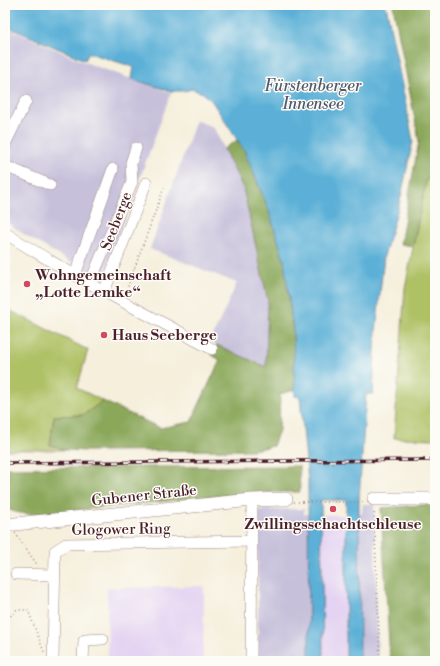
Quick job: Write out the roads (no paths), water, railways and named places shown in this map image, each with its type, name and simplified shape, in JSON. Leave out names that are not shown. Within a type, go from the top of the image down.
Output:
[{"type":"main road","points":[[371,500],[435,499]]},
{"type":"main road","name":"Gubener Straße","points":[[8,525],[252,500],[290,501]]},
{"type":"street","points":[[5,144],[26,101]]},
{"type":"street","points":[[90,283],[132,182],[131,163],[136,148]]},
{"type":"street","points":[[5,166],[50,185]]},
{"type":"street","points":[[75,275],[113,169]]},
{"type":"street","name":"Seeberge","points":[[104,292],[146,183]]},
{"type":"street","points":[[5,233],[104,292],[212,349]]},
{"type":"street","points":[[251,661],[252,500]]},
{"type":"street","name":"Glogower Ring","points":[[49,657],[49,574],[55,551],[66,544],[252,541]]},
{"type":"street","points":[[16,574],[49,574]]},
{"type":"street","points":[[83,661],[84,641],[103,639]]},
{"type":"water","name":"Fürstenberger Innensee","points":[[5,5],[386,5],[413,141],[399,205],[384,256],[376,331],[373,394],[366,394],[359,500],[360,661],[346,661],[346,500],[321,500],[323,661],[309,661],[308,482],[300,397],[295,396],[293,329],[284,260],[268,208],[244,150],[211,100],[203,93],[192,89],[184,91],[170,91],[132,79],[134,67],[89,53],[85,60],[8,27],[7,22],[5,21]]},
{"type":"railway","points":[[5,463],[435,460]]},
{"type":"place","name":"Wohngemeinschaft „Lotte Lemke“","points":[[27,284]]},
{"type":"place","name":"Haus Seeberge","points":[[104,335]]},
{"type":"place","name":"Zwillingsschachtschleuse","points":[[333,509]]}]
